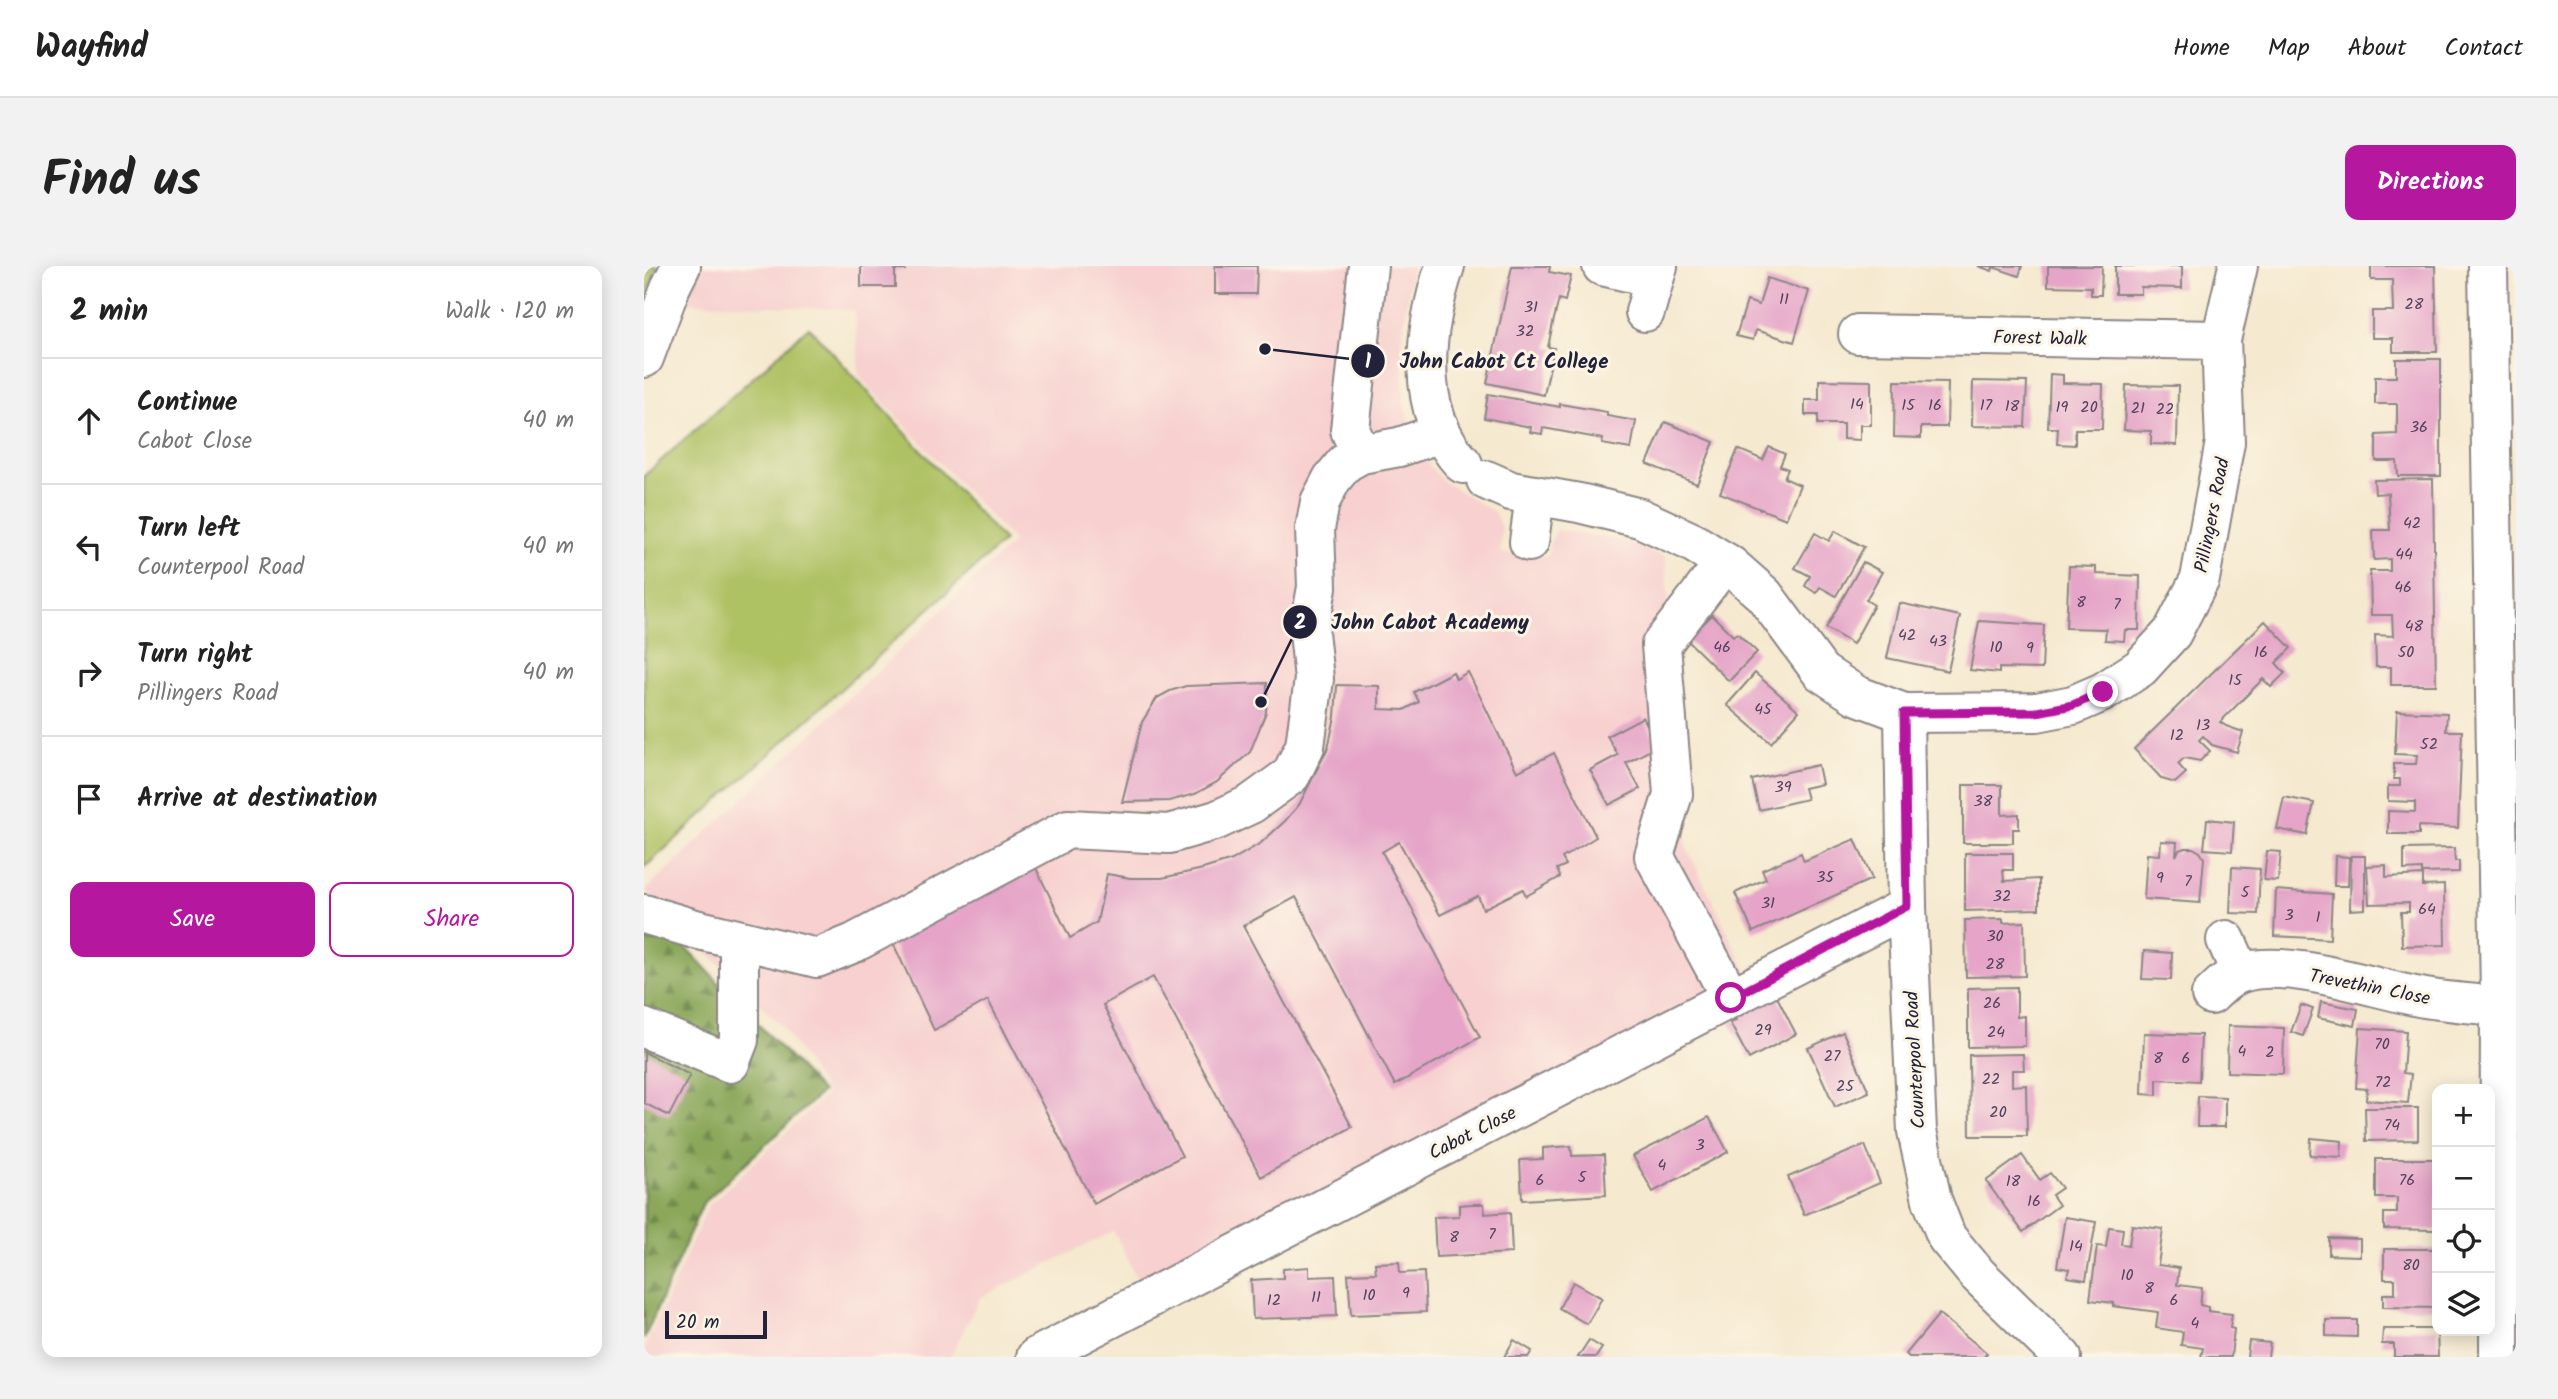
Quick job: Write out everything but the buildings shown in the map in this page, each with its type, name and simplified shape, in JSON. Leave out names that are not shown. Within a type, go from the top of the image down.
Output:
[{"type":"street","points":[[644,358],[681,266]]},
{"type":"street","points":[[1361,454],[1350,430],[1368,266]]},
{"type":"street","points":[[1445,266],[1433,303],[1426,364],[1433,411],[1448,448],[1474,472],[1511,491],[1579,503],[1640,518],[1692,542],[1725,562],[1764,595],[1821,672],[1856,695],[1904,713]]},
{"type":"street","points":[[1602,266],[1653,285]]},
{"type":"street","name":"Pillingers Road","points":[[1904,713],[2037,712],[2073,705],[2103,692],[2140,668],[2172,633],[2200,579],[2225,442],[2221,340],[2238,266]]},
{"type":"street","points":[[2488,266],[2506,1000],[2499,1357]]},
{"type":"street","name":"Forest Walk","points":[[1858,334],[2221,340]]},
{"type":"street","points":[[644,914],[817,958],[854,943],[1068,829],[1169,834],[1217,820],[1274,790],[1291,775],[1305,746],[1311,709],[1314,679],[1309,632],[1317,587],[1315,529],[1320,502],[1332,479],[1345,463],[1361,454],[1399,447],[1426,438],[1438,426]]},
{"type":"street","points":[[1529,542],[1535,495]]},
{"type":"street","points":[[1725,562],[1661,645],[1673,794],[1654,856],[1731,998]]},
{"type":"street","name":"Counterpool Road","points":[[1904,713],[1907,906],[1917,1132],[1932,1200],[1947,1238],[1977,1274],[2062,1357]]},
{"type":"street","name":"Cabot Close","points":[[1036,1357],[1907,906]]},
{"type":"street","points":[[644,1028],[730,1063],[739,1041],[739,940]]},
{"type":"street","name":"Trevethin Close","points":[[2226,969],[2270,968],[2320,974],[2425,998],[2506,1000]]},
{"type":"shaded area","points":[[692,266],[1412,266],[1402,338],[1404,405],[1421,456],[1444,482],[1494,512],[1502,530],[1500,553],[1548,557],[1550,542],[1557,530],[1625,541],[1665,556],[1686,846],[1749,976],[1140,1286],[1114,1231],[980,1298],[950,1357],[644,1357],[644,1350],[708,1206],[827,1094],[783,1027],[645,891],[1014,542],[859,376],[855,310],[677,302]]},
{"type":"green space","points":[[644,266],[657,266],[644,304]]},
{"type":"green space","points":[[809,327],[1004,541],[644,868],[644,476]]},
{"type":"green space","points":[[644,903],[822,1092],[703,1203],[644,1339]]},
{"type":"place","name":"John Cabot Ct College","points":[[1265,349]]},
{"type":"place","name":"John Cabot Academy","points":[[1261,702]]},
{"type":"route","points":[[1731,998],[1907,906],[1904,713],[2037,712],[2073,705],[2103,692]]}]
